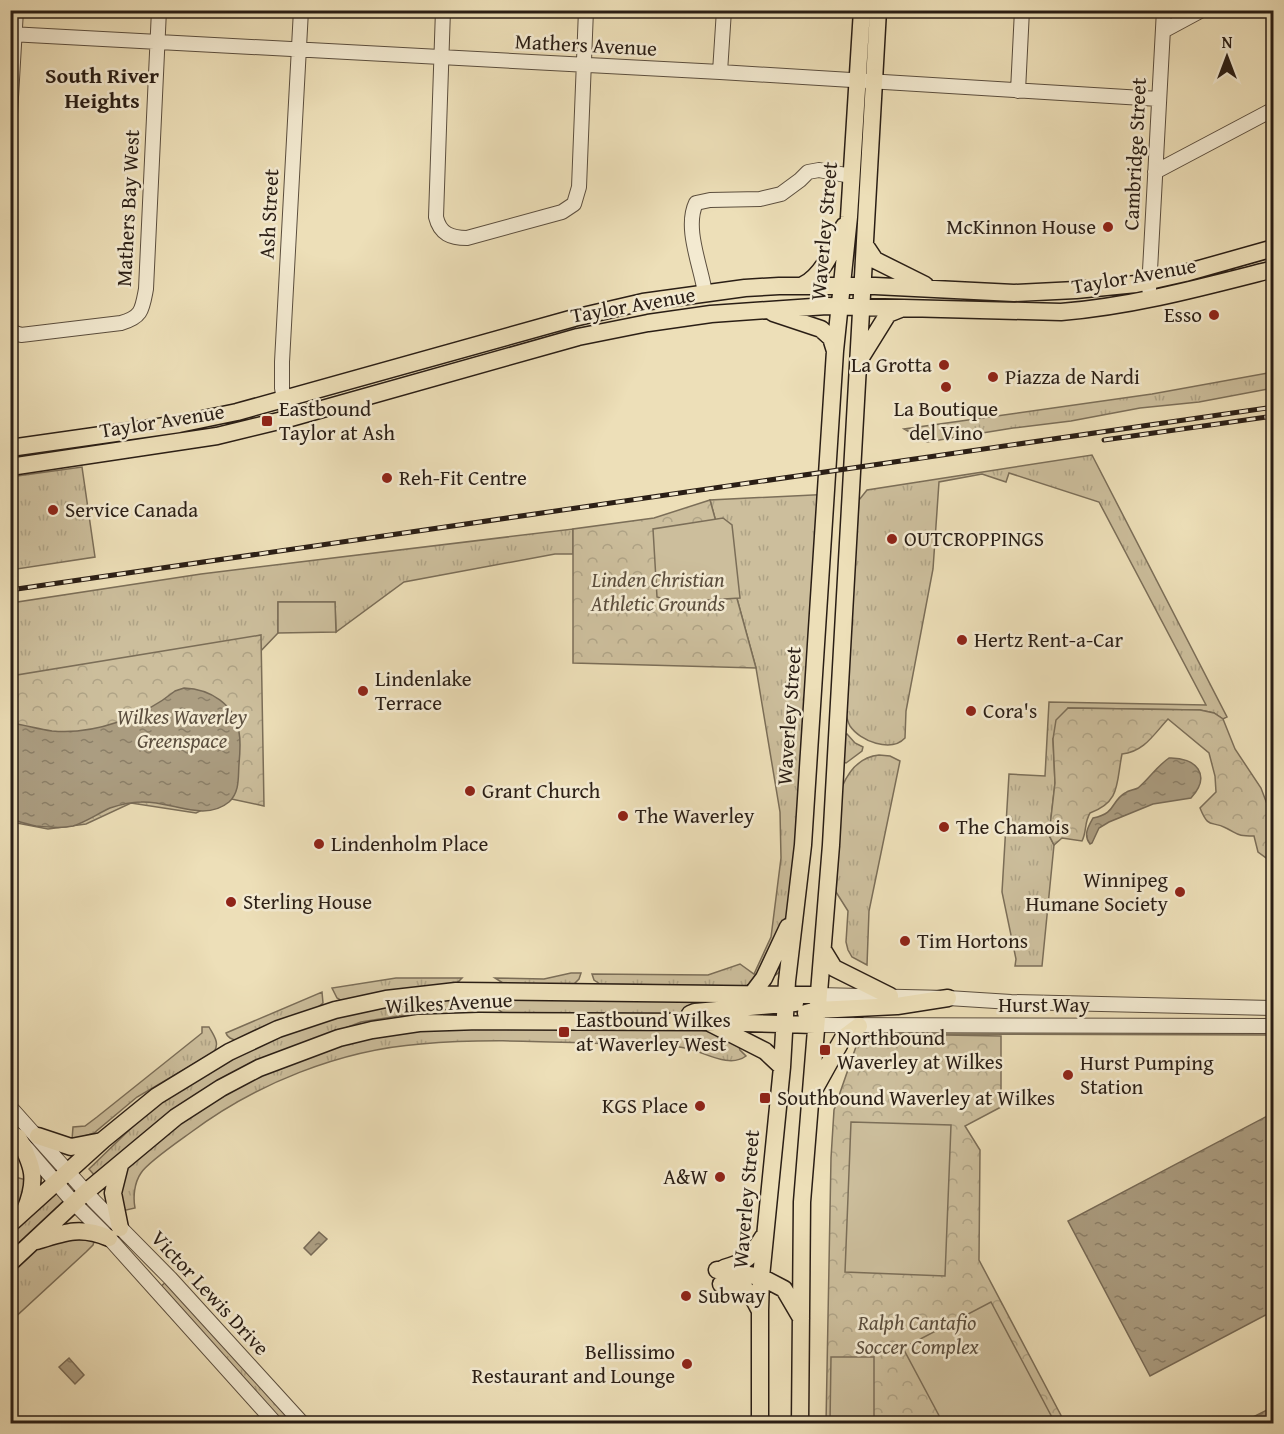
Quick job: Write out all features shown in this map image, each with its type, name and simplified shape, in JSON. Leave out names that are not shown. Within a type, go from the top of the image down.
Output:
[{"type":"main road","name":"Waverley Street","points":[[800,1424],[802,1202],[831,845],[866,245],[866,82],[862,10]]},
{"type":"main road","name":"Waverley Street","points":[[760,1424],[761,1277],[782,1067],[785,999],[803,845],[835,351],[851,176],[878,10]]},
{"type":"main road","points":[[803,285],[810,282],[819,272],[849,217]]},
{"type":"main road","points":[[866,245],[875,260],[934,289]]},
{"type":"main road","name":"Taylor Avenue","points":[[10,448],[209,419],[584,315],[643,302],[745,288],[803,285],[1014,293],[1076,290],[1150,281],[1274,248]]},
{"type":"main road","name":"Taylor Avenue","points":[[10,467],[217,436],[287,419],[598,332],[669,320],[761,310],[839,306],[1061,312],[1108,308],[1148,300],[1274,269]]},
{"type":"main road","points":[[858,362],[888,314],[903,308]]},
{"type":"main road","points":[[761,310],[786,316],[821,329],[831,338],[835,351]]},
{"type":"main road","points":[[752,994],[764,978],[796,907]]},
{"type":"main road","points":[[823,950],[834,968],[890,996]]},
{"type":"main road","name":"Wilkes Avenue","points":[[10,1224],[103,1140],[156,1096],[229,1052],[278,1029],[334,1010],[386,999],[456,992],[752,994],[785,999],[817,1010]]},
{"type":"main road","points":[[817,1010],[897,1006],[948,998]]},
{"type":"main road","points":[[669,1022],[695,1011],[785,999]]},
{"type":"main road","name":"Wilkes Avenue","points":[[10,1263],[142,1143],[176,1117],[221,1088],[268,1064],[339,1038],[419,1023],[479,1021],[784,1023],[817,1010]]},
{"type":"main road","points":[[706,1022],[765,1051],[782,1067]]},
{"type":"main road","points":[[810,1098],[843,1038],[859,1026]]},
{"type":"main road","points":[[14,1133],[33,1169],[32,1194],[25,1211]]},
{"type":"main road","points":[[38,1136],[71,1147],[103,1140]]},
{"type":"main road","points":[[34,1242],[76,1230],[114,1233],[113,1193],[120,1165]]},
{"type":"main road","points":[[719,1277],[744,1262],[754,1252],[765,1234]]},
{"type":"main road","points":[[719,1277],[761,1277],[784,1289],[802,1319]]},
{"type":"main road","points":[[719,1277],[743,1286],[751,1293],[759,1310]]},
{"type":"street","points":[[10,114],[16,10]]},
{"type":"street","points":[[157,42],[159,10]]},
{"type":"street","name":"Ash Street","points":[[287,419],[282,388],[282,362],[301,10]]},
{"type":"street","points":[[443,10],[436,217],[441,230],[454,238],[468,238],[562,212],[574,204],[579,187],[586,10]]},
{"type":"street","points":[[720,72],[724,10]]},
{"type":"street","points":[[1018,91],[1022,10]]},
{"type":"street","name":"Cambridge Street","points":[[1148,300],[1164,10]]},
{"type":"street","points":[[1162,31],[1202,10]]},
{"type":"street","name":"Mathers Avenue","points":[[13,34],[720,72],[1159,99]]},
{"type":"street","name":"Mathers Bay West","points":[[10,331],[21,336],[121,323],[135,319],[141,313],[146,289],[157,42]]},
{"type":"street","points":[[1155,172],[1274,109]]},
{"type":"street","points":[[705,293],[691,229],[691,213],[696,203],[710,200],[760,199],[781,194],[808,172],[819,170],[851,176]]},
{"type":"street","name":"Taylor Avenue","points":[[10,459],[29,446]]},
{"type":"street","name":"Hurst Way","points":[[817,1010],[890,996],[1011,1002],[1274,1008]]},
{"type":"street","name":"Hurst Way","points":[[817,1010],[859,1026],[1274,1026]]},
{"type":"street","points":[[10,1107],[38,1136],[63,1178]]},
{"type":"street","points":[[14,1133],[63,1178],[80,1198]]},
{"type":"street","name":"Victor Lewis Drive","points":[[80,1198],[114,1233],[276,1424]]},
{"type":"street","name":"Victor Lewis Drive","points":[[114,1233],[170,1278],[303,1424]]},
{"type":"green space","points":[[1273,372],[1273,388],[1199,402],[1140,408],[1071,421],[927,442],[904,429],[1152,394]]},
{"type":"green space","points":[[1092,455],[1227,717],[1223,719],[1214,713],[1200,710],[1068,708],[1053,739],[1055,783],[1049,835],[1054,845],[1042,966],[1015,966],[1016,959],[1002,892],[1009,774],[1045,776],[1049,702],[1206,705],[1099,502],[1009,473],[1006,482],[982,474],[939,482],[933,569],[906,711],[905,738],[892,745],[884,745],[861,736],[850,726],[845,708],[859,500],[867,490]]},
{"type":"green space","points":[[82,467],[95,557],[17,569],[11,525],[10,477]]},
{"type":"green space","points":[[833,494],[786,965],[767,980],[743,986],[600,984],[594,980],[592,974],[708,975],[740,964],[754,974],[771,937],[781,858],[780,812],[756,668],[710,500]]},
{"type":"green space","name":"Linden Christian Athletic Grounds","points":[[710,500],[756,668],[573,663],[573,529],[654,518]]},
{"type":"green space","points":[[723,518],[732,525],[740,598],[675,602],[657,597],[653,529]]},
{"type":"green space","points":[[573,529],[573,554],[555,554],[404,582],[336,632],[335,602],[278,602],[278,633],[217,697],[11,723],[11,603],[201,574]]},
{"type":"green space","points":[[278,602],[335,602],[336,632],[278,633]]},
{"type":"green space","name":"Wilkes Waverley Greenspace","points":[[261,635],[264,806],[227,798],[196,813],[131,803],[86,824],[48,829],[11,822],[11,676]]},
{"type":"green space","points":[[1068,708],[1200,710],[1214,713],[1223,719],[1235,749],[1261,788],[1273,820],[1273,863],[1258,852],[1254,836],[1239,835],[1208,822],[1200,808],[1216,792],[1215,776],[1209,753],[1168,719],[1143,746],[1130,753],[1122,754],[1112,797],[1107,803],[1090,813],[1082,841],[1062,838],[1054,845],[1049,835],[1055,783],[1053,739],[1056,720]]},
{"type":"green space","points":[[847,734],[855,743],[863,747],[862,751],[846,763],[843,762],[843,736]]},
{"type":"green space","points":[[879,755],[890,756],[900,761],[869,911],[867,965],[852,957],[848,950],[846,942],[848,911],[836,892],[842,787],[856,765],[866,758]]},
{"type":"green space","points":[[581,973],[573,985],[506,985],[495,978],[544,979]]},
{"type":"green space","points":[[396,978],[462,978],[457,983],[342,1001],[337,998],[332,988]]},
{"type":"green space","points":[[322,992],[323,1003],[317,1008],[237,1040],[230,1038],[226,1033]]},
{"type":"green space","points":[[465,998],[466,1003],[452,1009],[361,1022],[314,1040],[95,1176],[89,1169],[154,1106],[203,1072],[311,1023],[391,1005]]},
{"type":"green space","points":[[489,998],[776,1000],[777,1013],[736,1015],[510,1014],[503,1013],[490,1003]]},
{"type":"green space","points":[[202,1027],[209,1027],[214,1036],[216,1046],[214,1052],[137,1097],[94,1133],[72,1140],[73,1127],[85,1126],[97,1117],[202,1033]]},
{"type":"green space","points":[[440,1027],[695,1029],[711,1032],[738,1043],[740,1050],[746,1056],[739,1060],[724,1060],[685,1048],[660,1045],[494,1041],[421,1044],[360,1054],[300,1072],[242,1099],[215,1115],[144,1169],[135,1186],[135,1208],[122,1211],[118,1202],[124,1171],[162,1135],[254,1076],[311,1053],[391,1032]]},
{"type":"green space","points":[[886,1031],[1274,1033],[1273,1035],[886,1034]]},
{"type":"green space","name":"Ralph Cantafio Soccer Complex","points":[[886,1034],[1001,1036],[1001,1107],[965,1126],[980,1150],[979,1260],[1065,1423],[826,1424],[834,1110],[858,1041]]},
{"type":"green space","points":[[851,1122],[951,1125],[945,1276],[845,1272]]},
{"type":"green space","points":[[15,1177],[34,1182],[32,1194],[57,1182],[74,1203],[35,1240],[97,1233],[93,1245],[11,1321],[10,1193]]},
{"type":"green space","points":[[170,1278],[303,1423],[276,1423],[156,1291]]},
{"type":"green space","points":[[991,1302],[1055,1423],[943,1423],[903,1348]]},
{"type":"green space","points":[[831,1357],[874,1357],[874,1423],[830,1423]]},
{"type":"water","points":[[184,688],[203,691],[220,700],[227,706],[237,722],[240,744],[237,789],[229,802],[209,811],[152,802],[129,803],[110,808],[73,826],[54,828],[36,826],[11,818],[11,723],[52,731],[101,727],[148,709],[175,691]]},
{"type":"water","points":[[1169,758],[1187,761],[1198,769],[1200,782],[1191,798],[1153,804],[1109,822],[1099,828],[1090,844],[1087,834],[1093,818],[1110,810],[1120,796],[1138,788]]},
{"type":"water","points":[[1273,1113],[1273,1311],[1150,1376],[1068,1221]]},
{"type":"water","points":[[319,1232],[327,1239],[311,1255],[304,1248]]},
{"type":"water","points":[[69,1358],[84,1375],[75,1384],[59,1367]]},
{"type":"water","points":[[1273,1407],[1273,1423],[1241,1423]]},
{"type":"railway","points":[[10,590],[1274,407]]},
{"type":"railway","points":[[1104,440],[1274,416]]},
{"type":"place","name":"McKinnon House","points":[[1108,227]]},
{"type":"place","name":"Esso","points":[[1214,315]]},
{"type":"place","name":"La Grotta","points":[[944,365]]},
{"type":"place","name":"Piazza de Nardi","points":[[993,377]]},
{"type":"place","name":"La Boutique del Vino","points":[[946,387]]},
{"type":"place","name":"Eastbound Taylor at Ash","points":[[267,421]]},
{"type":"place","name":"Reh-Fit Centre","points":[[387,478]]},
{"type":"place","name":"Service Canada","points":[[53,510]]},
{"type":"place","name":"OUTCROPPINGS","points":[[892,539]]},
{"type":"place","name":"Hertz Rent-a-Car","points":[[962,640]]},
{"type":"place","name":"Lindenlake Terrace","points":[[363,691]]},
{"type":"place","name":"Cora's","points":[[971,711]]},
{"type":"place","name":"Grant Church","points":[[470,791]]},
{"type":"place","name":"The Waverley","points":[[623,816]]},
{"type":"place","name":"The Chamois","points":[[944,827]]},
{"type":"place","name":"Lindenholm Place","points":[[319,844]]},
{"type":"place","name":"Winnipeg Humane Society","points":[[1180,892]]},
{"type":"place","name":"Sterling House","points":[[231,902]]},
{"type":"place","name":"Tim Hortons","points":[[905,941]]},
{"type":"place","name":"Eastbound Wilkes at Waverley West","points":[[564,1032]]},
{"type":"place","name":"Northbound Waverley at Wilkes","points":[[825,1050]]},
{"type":"place","name":"Hurst Pumping Station","points":[[1068,1075]]},
{"type":"place","name":"Southbound Waverley at Wilkes","points":[[765,1098]]},
{"type":"place","name":"KGS Place","points":[[700,1106]]},
{"type":"place","name":"A&W","points":[[720,1177]]},
{"type":"place","name":"Subway","points":[[686,1296]]},
{"type":"place","name":"Bellissimo Restaurant and Lounge","points":[[687,1364]]},
{"type":"district","name":"South River Heights","points":[[102,88]]}]
